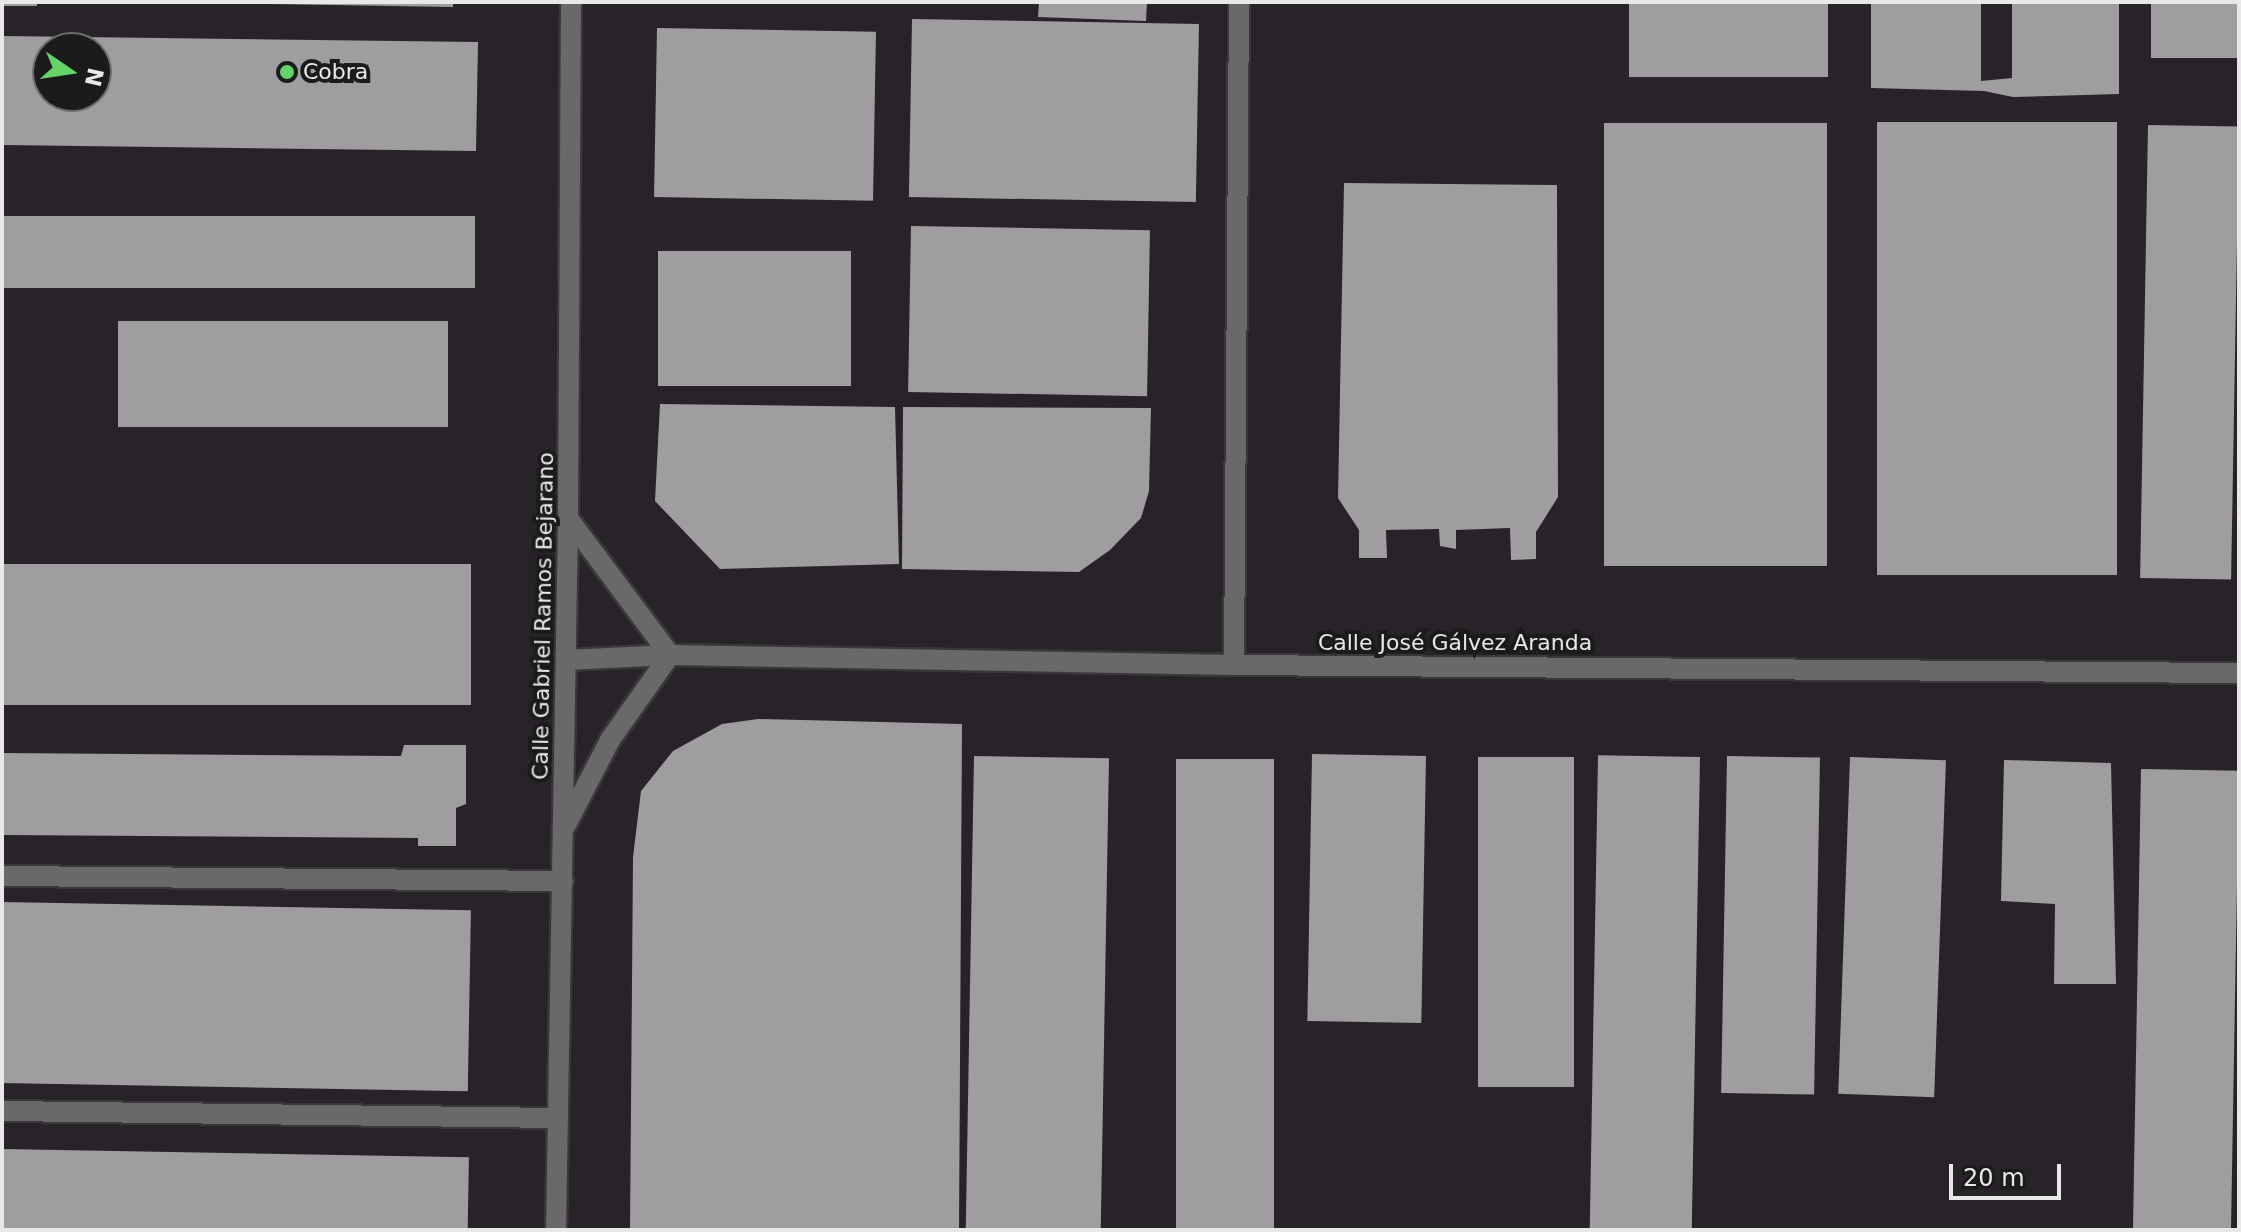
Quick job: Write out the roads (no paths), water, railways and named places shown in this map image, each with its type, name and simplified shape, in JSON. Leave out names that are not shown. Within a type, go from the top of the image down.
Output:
[{"type":"street","name":"Calle Gabriel Ramos Bejarano","points":[[556,1230],[568,518],[571,2]]},
{"type":"street","points":[[1234,665],[1239,2]]},
{"type":"street","points":[[564,829],[610,740],[670,655],[568,518]]},
{"type":"street","name":"Calle José Gálvez Aranda","points":[[566,660],[670,655],[1234,665],[2239,673]]},
{"type":"street","points":[[2,876],[563,881]]},
{"type":"street","points":[[2,1111],[558,1118]]},
{"type":"place","name":"Cobra","points":[[287,72]]}]
